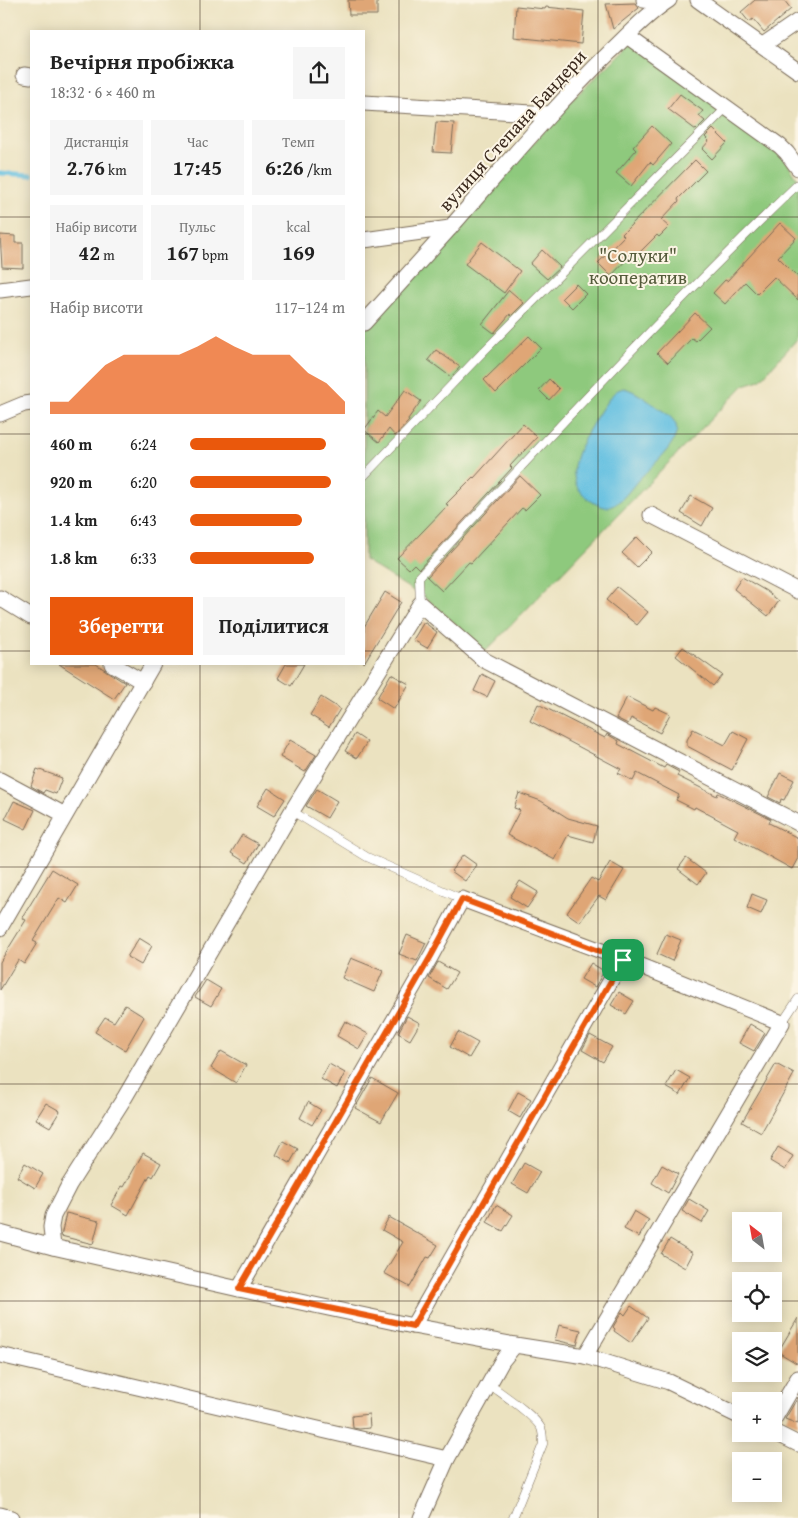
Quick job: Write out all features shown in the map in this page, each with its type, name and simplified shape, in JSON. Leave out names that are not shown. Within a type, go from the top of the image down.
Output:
[{"type":"street","points":[[644,0],[666,2]]},
{"type":"street","points":[[698,0],[798,71]]},
{"type":"street","name":"вулиця Степана Бандери","points":[[365,240],[450,228],[550,114],[627,36],[666,2]]},
{"type":"street","points":[[763,46],[798,21]]},
{"type":"street","points":[[627,36],[780,146],[788,153],[798,168]]},
{"type":"street","points":[[365,104],[550,114]]},
{"type":"street","points":[[365,322],[450,228]]},
{"type":"street","points":[[0,290],[30,286]]},
{"type":"street","points":[[0,414],[30,403]]},
{"type":"street","points":[[651,515],[798,591]]},
{"type":"street","points":[[0,598],[30,616]]},
{"type":"street","points":[[53,1247],[51,1227],[53,1216],[62,1197],[125,1097],[292,811],[420,604],[484,660],[798,823]]},
{"type":"street","points":[[114,665],[143,682]]},
{"type":"street","points":[[0,928],[152,665]]},
{"type":"street","points":[[0,780],[65,815]]},
{"type":"street","points":[[239,1289],[462,899],[782,1023],[585,1356]]},
{"type":"street","points":[[413,1326],[623,960]]},
{"type":"street","points":[[0,1233],[53,1247],[239,1289],[413,1326],[585,1356],[669,1382],[732,1412]]},
{"type":"street","points":[[421,1518],[447,1459],[507,1353],[514,1345]]},
{"type":"street","points":[[0,1355],[447,1459]]},
{"type":"street","points":[[782,1405],[798,1378]]},
{"type":"street","points":[[782,1436],[798,1444]]},
{"type":"street","points":[[0,1515],[11,1518]]},
{"type":"lane","points":[[365,475],[484,350],[726,108]]},
{"type":"lane","points":[[420,604],[419,577],[544,440],[728,252],[798,184]]},
{"type":"lane","points":[[292,811],[367,857],[462,899]]},
{"type":"lane","points":[[782,1023],[798,999]]},
{"type":"lane","points":[[489,1384],[532,1419],[540,1428],[543,1436],[543,1444],[513,1518]]},
{"type":"green space","name":"\"Солуки\" кооператив","points":[[627,36],[784,157],[798,179],[798,338],[760,380],[744,385],[486,651],[428,600],[365,561],[365,330],[575,97],[626,49]]},
{"type":"water","points":[[624,388],[633,391],[668,414],[675,422],[677,431],[664,454],[626,495],[618,503],[605,507],[590,500],[578,488],[574,478],[574,465],[578,451],[598,414],[614,393]]},
{"type":"building","points":[[348,0],[377,0],[377,15],[349,15]]},
{"type":"building","points":[[755,0],[784,0],[791,9],[764,32],[753,19],[749,22],[741,12]]},
{"type":"building","points":[[635,3],[639,8],[613,29],[606,4]]},
{"type":"building","points":[[516,6],[584,11],[581,44],[514,37]]},
{"type":"building","points":[[680,94],[703,111],[699,116],[705,121],[696,130],[668,109]]},
{"type":"building","points":[[436,122],[454,123],[451,153],[433,152]]},
{"type":"building","points":[[652,126],[671,144],[653,165],[650,162],[631,186],[616,173],[636,150],[633,147]]},
{"type":"building","points":[[713,129],[727,143],[712,159],[702,149],[709,141],[705,137]]},
{"type":"building","points":[[695,160],[706,171],[678,199],[679,201],[661,220],[669,227],[659,237],[657,235],[633,259],[631,255],[611,276],[598,263],[624,236],[622,234]]},
{"type":"building","points":[[780,223],[796,238],[778,257],[798,277],[798,300],[774,277],[757,294],[745,282],[725,304],[713,293],[725,280],[727,281]]},
{"type":"building","points":[[0,235],[15,236],[15,243],[23,243],[23,268],[2,267]]},
{"type":"building","points":[[482,242],[520,271],[504,293],[465,264]]},
{"type":"building","points":[[542,250],[560,267],[547,279],[530,264]]},
{"type":"building","points":[[576,284],[586,294],[572,308],[562,298]]},
{"type":"building","points":[[509,290],[524,303],[511,316],[510,314],[494,333],[482,324]]},
{"type":"building","points":[[695,313],[710,327],[696,341],[692,338],[668,363],[657,353]]},
{"type":"building","points":[[529,336],[541,348],[496,393],[484,380]]},
{"type":"building","points":[[436,350],[460,367],[451,377],[428,360]]},
{"type":"building","points":[[549,379],[559,389],[549,400],[539,390]]},
{"type":"building","points":[[405,390],[421,401],[408,419],[409,421],[395,436],[389,429],[379,442],[365,431],[365,429],[378,411],[385,417]]},
{"type":"building","points":[[523,424],[537,437],[510,466],[512,468],[419,569],[414,564],[409,569],[397,558]]},
{"type":"building","points":[[520,476],[540,495],[525,510],[522,508],[442,591],[427,577]]},
{"type":"building","points":[[691,496],[712,508],[702,526],[681,513]]},
{"type":"building","points":[[637,537],[652,552],[637,567],[622,553]]},
{"type":"building","points":[[742,577],[779,601],[768,616],[734,589]]},
{"type":"building","points":[[617,587],[648,612],[637,625],[606,600]]},
{"type":"building","points":[[385,592],[401,602],[365,661],[365,625]]},
{"type":"building","points":[[424,622],[437,632],[427,648],[413,640]]},
{"type":"building","points":[[683,647],[722,675],[713,686],[676,656]]},
{"type":"building","points":[[61,665],[98,665],[125,683],[114,699]]},
{"type":"building","points":[[285,665],[303,665],[291,686],[278,678]]},
{"type":"building","points":[[391,674],[409,684],[394,709],[377,698]]},
{"type":"building","points":[[482,674],[495,681],[487,697],[474,691]]},
{"type":"building","points":[[321,697],[340,709],[329,727],[310,715]]},
{"type":"building","points":[[627,697],[653,710],[655,707],[670,714],[660,733],[631,718],[628,724],[616,718]]},
{"type":"building","points":[[538,704],[605,738],[607,734],[619,741],[618,744],[664,768],[666,765],[679,772],[677,776],[717,796],[718,793],[771,819],[769,823],[798,838],[798,858],[792,869],[734,837],[738,830],[695,807],[694,809],[676,800],[679,795],[637,773],[633,781],[618,773],[621,769],[530,721]]},
{"type":"building","points":[[693,729],[725,745],[733,731],[748,739],[732,770],[687,746],[687,740]]},
{"type":"building","points":[[355,734],[367,742],[357,758],[345,751]]},
{"type":"building","points":[[290,740],[316,755],[305,772],[280,757]]},
{"type":"building","points":[[37,769],[62,778],[56,794],[45,790],[43,793],[31,786]]},
{"type":"building","points":[[780,773],[794,780],[784,800],[781,799],[780,803],[768,797]]},
{"type":"building","points":[[268,788],[285,799],[274,816],[257,806]]},
{"type":"building","points":[[317,789],[337,801],[327,818],[306,806]]},
{"type":"building","points":[[519,793],[541,801],[568,818],[597,826],[593,842],[568,835],[555,860],[507,835],[520,810],[514,808]]},
{"type":"building","points":[[14,801],[35,810],[26,829],[5,819]]},
{"type":"building","points":[[242,835],[258,844],[247,863],[231,853]]},
{"type":"building","points":[[463,855],[477,865],[465,881],[451,871]]},
{"type":"building","points":[[686,858],[706,873],[698,884],[678,869]]},
{"type":"building","points":[[610,862],[624,870],[606,900],[599,896],[580,922],[567,913],[591,878],[598,882]]},
{"type":"building","points":[[52,869],[78,885],[67,903],[59,898],[33,941],[37,943],[24,964],[18,960],[0,990],[0,962],[26,920],[22,918]]},
{"type":"building","points":[[520,881],[538,892],[527,908],[510,897]]},
{"type":"building","points":[[752,894],[767,900],[761,914],[747,908]]},
{"type":"building","points":[[666,934],[681,940],[672,961],[657,954]]},
{"type":"building","points":[[407,935],[426,943],[417,961],[399,954]]},
{"type":"building","points":[[139,938],[152,946],[141,965],[127,957]]},
{"type":"building","points":[[351,958],[383,971],[374,992],[342,978]]},
{"type":"building","points":[[438,962],[457,973],[447,989],[429,978]]},
{"type":"building","points":[[591,963],[604,971],[595,987],[581,979]]},
{"type":"building","points":[[206,980],[221,989],[211,1006],[195,997]]},
{"type":"building","points":[[619,992],[634,1001],[626,1014],[611,1005]]},
{"type":"building","points":[[125,1005],[144,1017],[125,1050],[95,1032],[105,1017],[114,1022]]},
{"type":"building","points":[[407,1016],[420,1023],[410,1040],[398,1033]]},
{"type":"building","points":[[345,1021],[368,1034],[359,1049],[337,1036]]},
{"type":"building","points":[[750,1024],[765,1033],[754,1051],[739,1043]]},
{"type":"building","points":[[458,1032],[478,1043],[469,1058],[450,1047]]},
{"type":"building","points":[[590,1035],[612,1047],[603,1062],[582,1050]]},
{"type":"building","points":[[221,1051],[246,1065],[236,1083],[211,1068]]},
{"type":"building","points":[[329,1064],[345,1073],[337,1088],[321,1079]]},
{"type":"building","points":[[776,1064],[794,1074],[761,1133],[742,1122]]},
{"type":"building","points":[[676,1070],[690,1078],[680,1095],[666,1087]]},
{"type":"building","points":[[372,1078],[398,1093],[381,1122],[355,1108]]},
{"type":"building","points":[[518,1092],[531,1099],[520,1118],[508,1111]]},
{"type":"building","points":[[308,1102],[321,1110],[312,1125],[300,1118]]},
{"type":"building","points":[[46,1103],[60,1111],[50,1127],[36,1119]]},
{"type":"building","points":[[283,1141],[298,1149],[290,1163],[276,1155]]},
{"type":"building","points":[[778,1147],[793,1156],[785,1170],[770,1161]]},
{"type":"building","points":[[143,1153],[161,1163],[153,1177],[150,1175],[128,1215],[111,1205],[122,1186],[124,1187]]},
{"type":"building","points":[[25,1163],[43,1174],[35,1188],[17,1177]]},
{"type":"building","points":[[524,1163],[540,1172],[528,1193],[512,1184]]},
{"type":"building","points":[[662,1165],[678,1174],[668,1193],[652,1183]]},
{"type":"building","points":[[689,1199],[709,1211],[702,1223],[682,1211]]},
{"type":"building","points":[[496,1205],[513,1215],[503,1231],[487,1222]]},
{"type":"building","points":[[634,1211],[649,1220],[639,1237],[624,1229]]},
{"type":"building","points":[[66,1213],[99,1221],[93,1244],[61,1236]]},
{"type":"building","points":[[389,1217],[438,1245],[430,1258],[427,1257],[410,1287],[384,1273],[403,1242],[382,1230]]},
{"type":"building","points":[[670,1239],[693,1253],[685,1268],[661,1254]]},
{"type":"building","points":[[631,1306],[648,1318],[631,1343],[614,1331],[613,1327],[622,1312],[625,1315]]},
{"type":"building","points":[[798,1318],[798,1364],[782,1354],[782,1345]]},
{"type":"building","points":[[559,1325],[581,1330],[577,1345],[555,1340]]},
{"type":"building","points":[[798,1397],[798,1424],[785,1419]]},
{"type":"building","points":[[369,1414],[370,1428],[353,1428],[352,1416]]},
{"type":"waterway","points":[[0,173],[30,175]]},
{"type":"route","points":[[462,899],[623,960],[413,1326],[239,1289],[462,899]]}]
